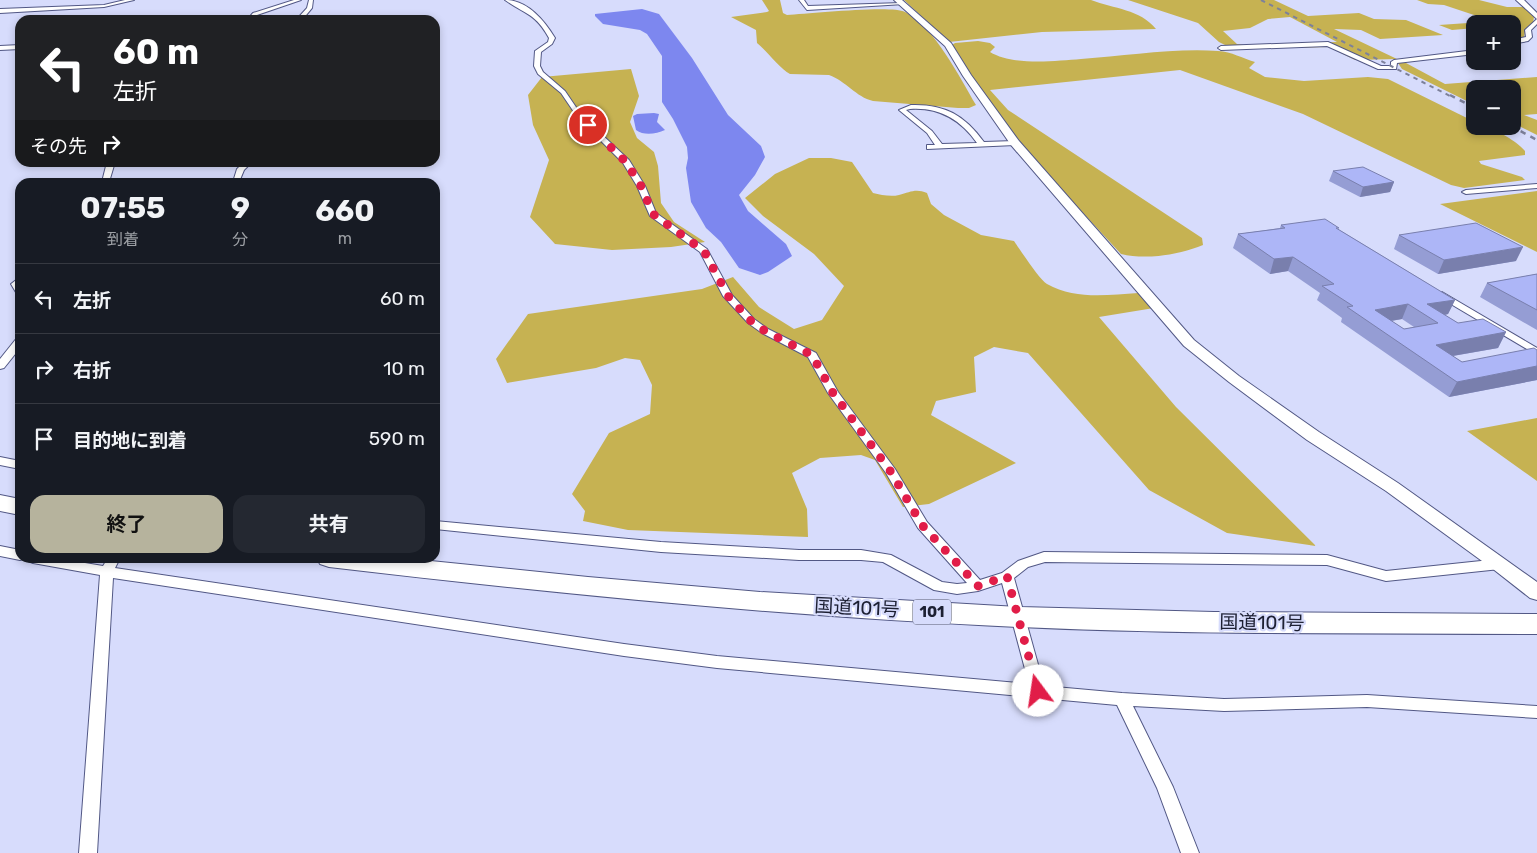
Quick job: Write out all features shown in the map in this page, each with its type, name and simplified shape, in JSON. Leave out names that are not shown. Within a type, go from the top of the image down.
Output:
[{"type":"highway","points":[[0,503],[15,506]]},
{"type":"highway","name":"国道101号","points":[[369,563],[482,577],[740,600],[1019,617],[1269,623],[1537,624]]},
{"type":"street","points":[[0,11],[104,6],[132,0]]},
{"type":"street","points":[[254,15],[299,0]]},
{"type":"street","points":[[303,15],[309,8],[311,0]]},
{"type":"street","points":[[507,0],[536,14],[542,22],[552,38],[550,43],[538,51],[537,66],[540,73],[563,92],[580,117],[626,162],[641,186],[653,214],[704,251],[728,296],[751,321],[765,331],[812,355],[833,393],[886,465],[922,525],[978,586]]},
{"type":"street","points":[[801,0],[807,8],[868,6],[900,2],[948,45],[963,71],[1014,143],[1189,343],[1204,357],[1313,436],[1392,487],[1500,564],[1537,593]]},
{"type":"street","points":[[829,0],[835,7]]},
{"type":"street","points":[[863,0],[868,6]]},
{"type":"street","points":[[1520,0],[1534,10],[1537,17]]},
{"type":"street","points":[[1521,41],[1526,40],[1528,30],[1537,21]]},
{"type":"street","points":[[1221,48],[1328,44],[1380,68],[1394,68],[1394,62],[1466,53]]},
{"type":"street","points":[[0,48],[15,47]]},
{"type":"street","points":[[940,147],[930,132],[902,110],[905,107],[923,106],[943,109],[971,130],[982,145]]},
{"type":"street","points":[[930,147],[1014,143]]},
{"type":"street","points":[[238,178],[243,167]]},
{"type":"street","points":[[1466,192],[1537,186]]},
{"type":"street","points":[[1434,291],[1537,352]]},
{"type":"street","points":[[0,366],[15,347]]},
{"type":"street","points":[[0,461],[15,464]]},
{"type":"street","points":[[440,525],[662,547],[878,557],[886,558],[939,586],[957,589],[978,586],[1007,576],[1023,564],[1044,557],[1327,560],[1386,576],[1500,564]]},
{"type":"street","points":[[0,551],[15,554]]},
{"type":"street","points":[[59,563],[106,572],[624,650],[717,662],[1122,699],[1224,705],[1367,702],[1537,712]]},
{"type":"street","points":[[88,853],[106,572],[111,563]]},
{"type":"street","points":[[1007,576],[1038,691]]},
{"type":"street","points":[[1122,699],[1164,787],[1190,853]]},
{"type":"shaded area","points":[[762,0],[780,0],[783,13],[787,15],[884,9],[905,12],[916,19],[936,40],[976,105],[969,108],[958,108],[873,101],[861,96],[841,81],[829,75],[790,74],[757,43],[756,30],[731,17],[769,11]]},
{"type":"shaded area","points":[[904,0],[1091,0],[1134,13],[1150,22],[1156,29],[1042,32],[949,42]]},
{"type":"shaded area","points":[[1128,0],[1274,0],[1308,16],[1359,13],[1374,19],[1406,20],[1443,35],[1380,39],[1361,30],[1334,29],[1397,59],[1355,60],[1329,47],[1233,49],[1219,42],[1198,23]],"holes":[[[1290,17],[1337,42],[1244,45],[1237,44],[1223,31],[1250,28],[1268,19]]]},
{"type":"shaded area","points":[[1417,0],[1479,0],[1507,7],[1524,7],[1534,17],[1533,23],[1525,30],[1524,39],[1521,38],[1521,15],[1474,15],[1444,5],[1428,4]]},
{"type":"shaded area","points":[[1466,23],[1466,29],[1452,30],[1439,25]]},
{"type":"shaded area","points":[[978,41],[990,43],[995,47],[990,52],[1022,61],[1059,61],[1167,51],[1218,51],[1255,62],[1249,68],[1265,77],[1304,81],[1368,77],[1388,79],[1466,118],[1466,135],[1504,135],[1521,146],[1525,151],[1525,155],[1479,161],[1481,164],[1522,177],[1525,180],[1464,188],[1451,185],[1303,114],[1180,70],[990,90],[1008,110],[1202,238],[1203,245],[1173,254],[1141,257],[1121,254],[1020,145],[983,95],[952,45],[955,43]]},
{"type":"shaded area","points":[[1398,63],[1406,63],[1445,84],[1466,82],[1466,101],[1402,69]]},
{"type":"shaded area","points":[[631,69],[639,96],[630,122],[637,138],[654,152],[658,166],[661,203],[674,222],[705,242],[671,247],[612,250],[555,244],[530,217],[549,160],[533,125],[528,95],[542,77]]},
{"type":"shaded area","points":[[1537,77],[1537,114],[1524,115],[1537,120],[1537,135],[1521,127],[1521,80],[1498,80]]},
{"type":"shaded area","points":[[809,158],[831,158],[852,162],[873,193],[893,196],[916,191],[927,193],[931,204],[944,215],[981,235],[1014,241],[1044,281],[1058,289],[1092,295],[1138,293],[1154,308],[1099,317],[1176,407],[1316,546],[1227,533],[1149,490],[1028,353],[994,347],[974,357],[976,392],[936,401],[931,415],[1016,463],[929,504],[903,507],[875,460],[861,455],[820,458],[792,473],[807,509],[808,537],[628,530],[583,521],[585,511],[572,494],[609,433],[650,414],[652,385],[640,360],[625,358],[596,368],[507,383],[496,359],[528,314],[702,289],[733,277],[759,307],[794,329],[822,320],[844,286],[814,254],[763,216],[745,198],[775,174]]},
{"type":"shaded area","points":[[1537,191],[1537,252],[1440,204]]},
{"type":"shaded area","points":[[1537,418],[1537,481],[1467,431]]},
{"type":"water","points":[[642,9],[659,14],[692,58],[728,115],[761,146],[765,157],[755,175],[739,195],[748,211],[786,244],[792,256],[768,272],[760,275],[739,268],[721,242],[706,228],[691,202],[686,168],[688,158],[687,147],[662,102],[662,56],[647,34],[640,30],[603,24],[595,16],[595,14]]},
{"type":"water","points":[[659,114],[657,122],[665,130],[650,134],[636,130],[633,116]]},
{"type":"building","points":[[1363,167],[1394,182],[1363,187],[1333,171]]},
{"type":"building","points":[[1325,219],[1339,228],[1336,228],[1455,300],[1427,304],[1458,323],[1483,319],[1506,332],[1436,345],[1462,362],[1534,348],[1537,350],[1537,366],[1457,382],[1347,307],[1353,306],[1322,286],[1334,284],[1293,257],[1274,259],[1238,234],[1285,228],[1281,225]],"holes":[[[1408,304],[1438,323],[1404,329],[1375,310]]]},
{"type":"building","points":[[1476,223],[1523,247],[1444,260],[1399,235]]},
{"type":"building","points":[[1537,274],[1537,310],[1487,283]]},
{"type":"railway","points":[[1261,0],[1452,97]]},
{"type":"railway","points":[[1450,95],[1466,103]]},
{"type":"railway","points":[[1521,131],[1537,140]]},
{"type":"route","points":[[588,125],[626,162],[641,186],[653,214],[689,238],[704,251],[728,296],[751,321],[765,331],[812,355],[833,393],[891,472],[922,525],[978,586],[1007,576],[1038,691]]}]
